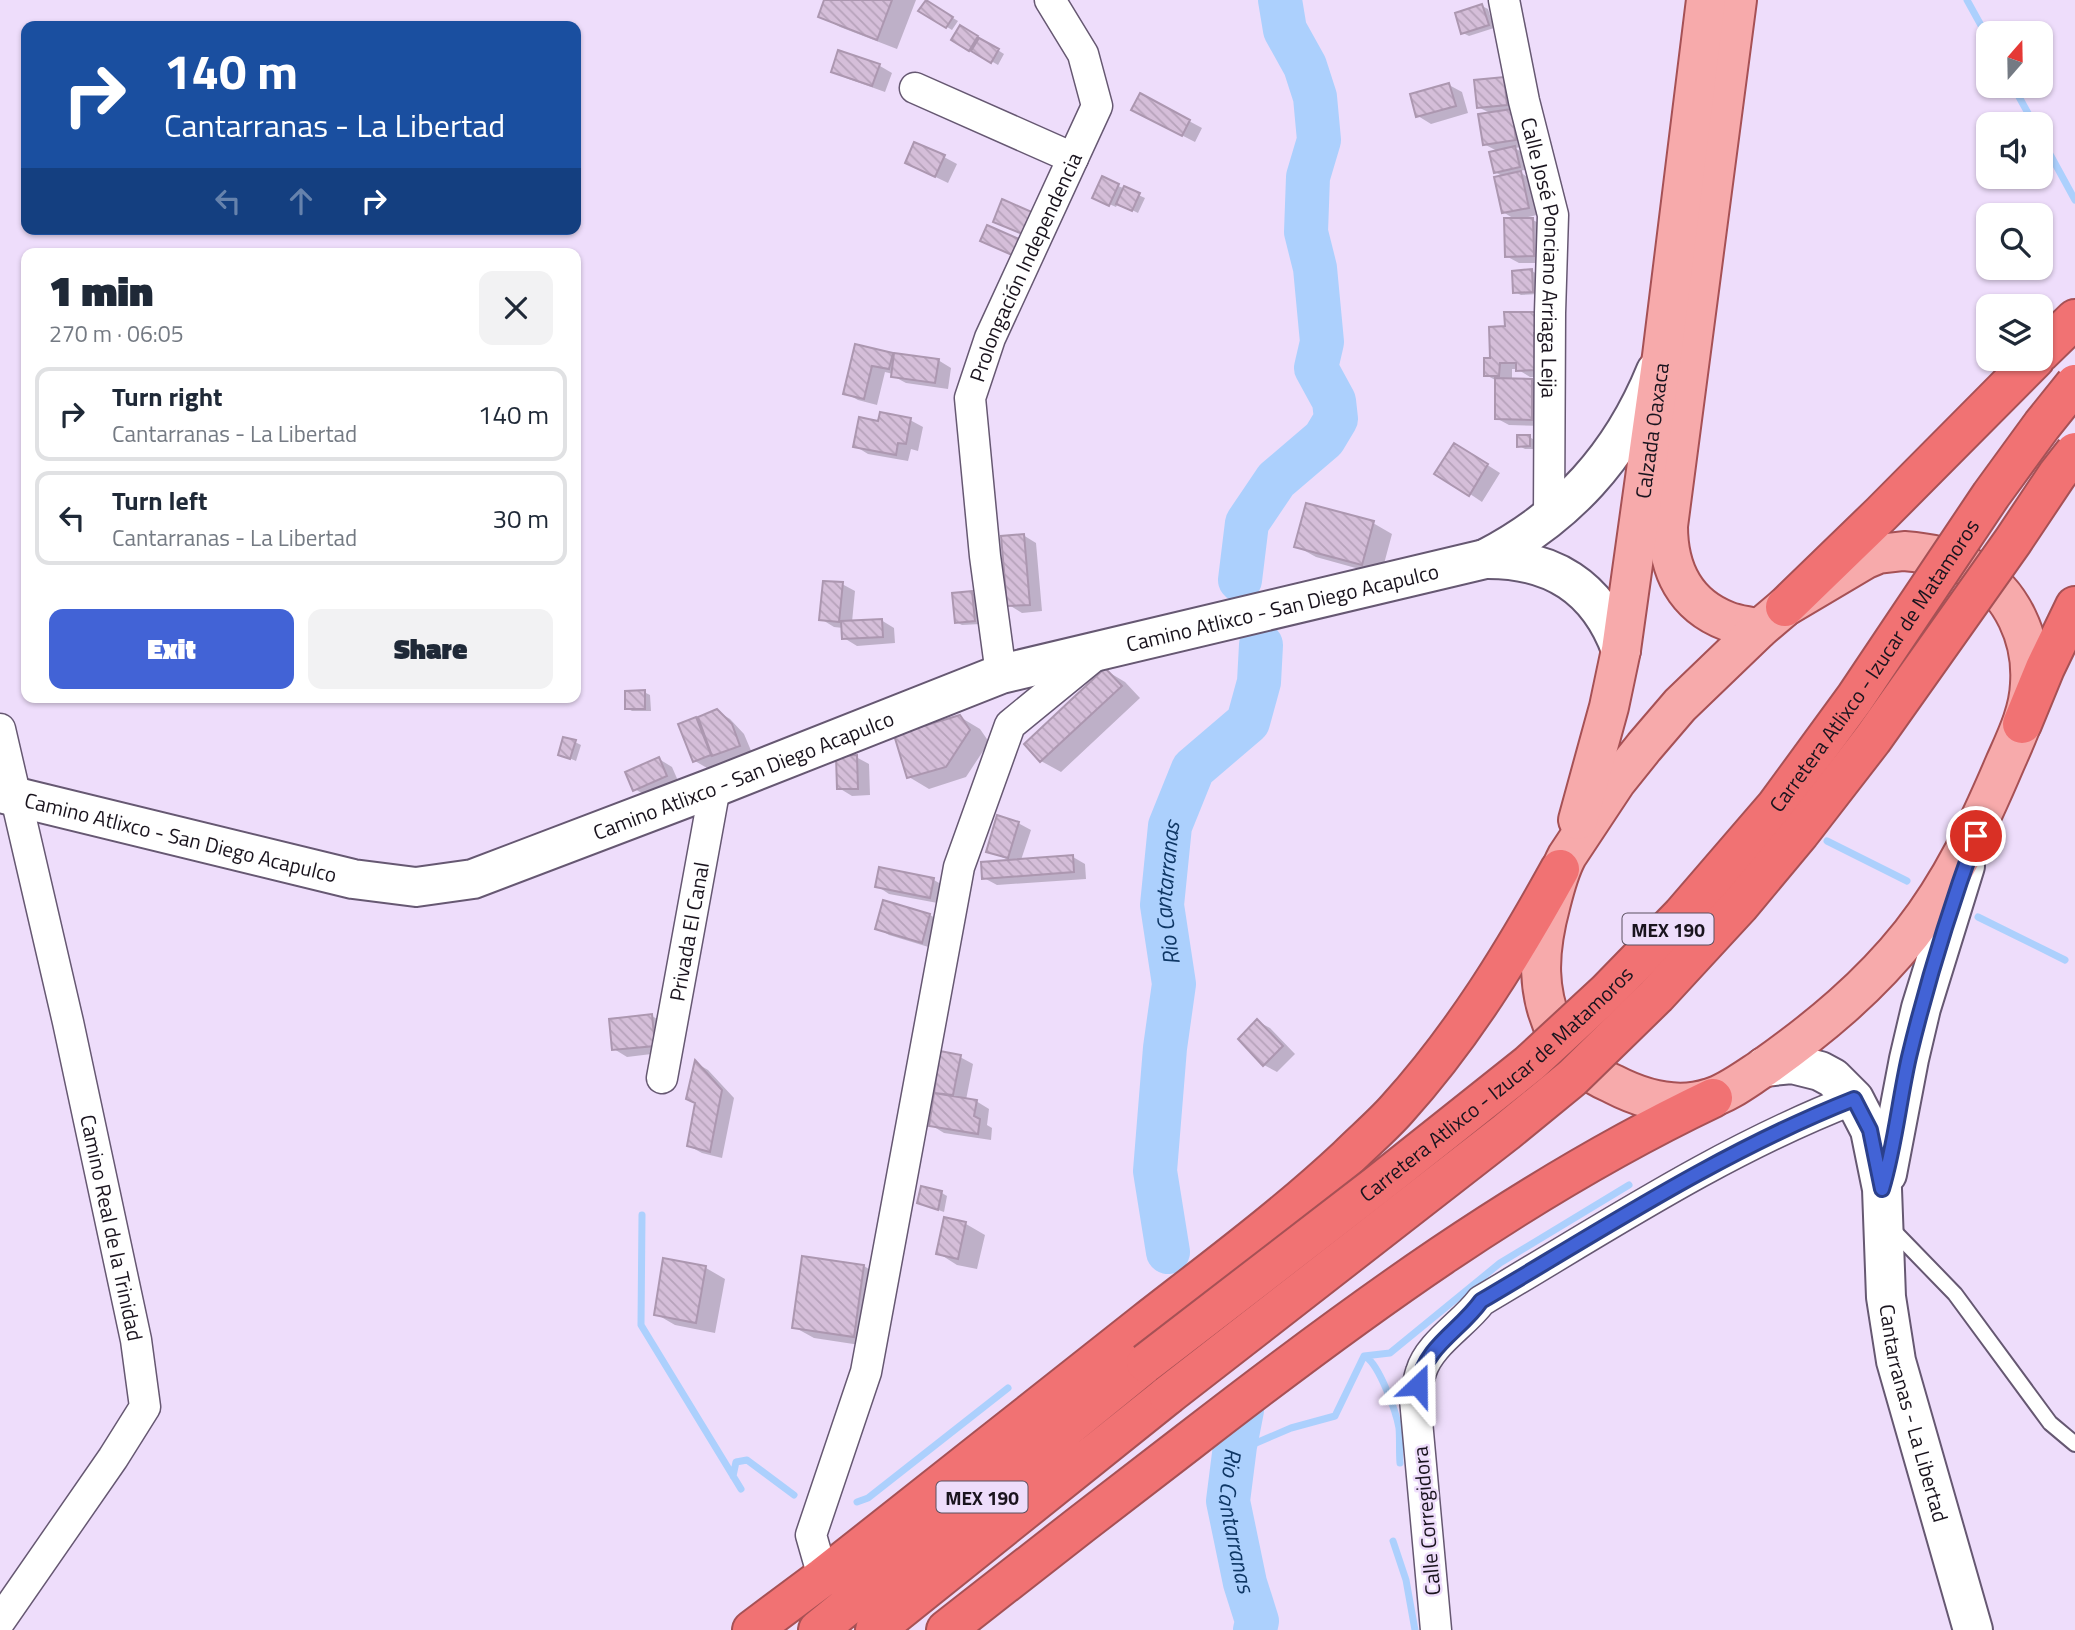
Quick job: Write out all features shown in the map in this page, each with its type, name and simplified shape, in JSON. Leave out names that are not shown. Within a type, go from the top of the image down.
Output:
[{"type":"highway","points":[[2053,340],[2075,319]]},
{"type":"highway","points":[[1772,618],[1881,514],[2023,371]]},
{"type":"highway","name":"Carretera Atlixco - Izucar de Matamoros","points":[[818,1630],[1146,1363],[1377,1185],[1528,1064],[1607,992],[1682,915],[1776,806],[1855,698],[1990,495],[2075,384]]},
{"type":"highway","name":"Carretera Atlixco - Izucar de Matamoros","points":[[875,1630],[1168,1395],[1506,1132],[1572,1078],[1656,996],[1740,905],[1872,740],[2075,452]]},
{"type":"highway","points":[[2022,724],[2075,606]]},
{"type":"highway","points":[[752,1630],[1292,1207],[1333,1171],[1396,1110],[1438,1061],[1525,934],[1564,862]]},
{"type":"highway","points":[[946,1630],[1281,1369],[1372,1304],[1504,1216],[1671,1118],[1713,1098]]},
{"type":"main road","name":"Calzada Oaxaca","points":[[1706,0],[1662,356],[1621,650],[1609,707],[1543,934],[1541,978],[1550,1019],[1569,1056],[1601,1079],[1658,1101],[1685,1102],[1713,1098]]},
{"type":"main road","name":"Calzada Oaxaca","points":[[1737,0],[1668,544],[1677,578],[1700,606],[1727,621],[1772,618]]},
{"type":"main road","points":[[1564,862],[1616,782],[1680,705],[1772,618],[1855,565],[1878,554],[1905,551],[1928,553],[1972,568],[2001,592],[2012,607],[2024,635],[2030,665],[2030,685],[2022,724],[1981,818],[1946,884],[1895,953],[1863,988],[1791,1049],[1713,1098]]},
{"type":"street","name":"Prolongación Independencia","points":[[1001,674],[985,556],[970,398],[990,338],[1097,106],[1083,54],[1050,0]]},
{"type":"street","name":"Calle José Ponciano Arriaga Leija","points":[[1504,0],[1524,101],[1553,215],[1549,519]]},
{"type":"street","points":[[915,88],[1073,158]]},
{"type":"street","name":"Camino Atlixco - San Diego Acapulco","points":[[1485,559],[1507,548],[1549,519],[1581,490],[1615,450],[1648,390],[1662,356]]},
{"type":"street","name":"Camino Atlixco - San Diego Acapulco","points":[[8,795],[353,879],[416,887],[473,879],[1001,674],[1485,559],[1528,562],[1567,579],[1582,590],[1606,617],[1621,650]]},
{"type":"street","points":[[823,1577],[811,1535],[866,1371],[959,867],[1010,725],[1114,648]]},
{"type":"street","name":"Camino Real de la Trinidad","points":[[0,729],[8,795],[68,1022],[136,1340],[145,1407],[113,1458],[1,1619]]},
{"type":"street","name":"Privada El Canal","points":[[662,1078],[715,787]]},
{"type":"street","name":"Cantarranas - La Libertad","points":[[1883,1204],[1903,1084],[1922,1008],[1948,917],[1981,818]]},
{"type":"street","name":"Cantarranas - La Libertad","points":[[1763,1067],[1792,1064],[1820,1071],[1843,1086],[1854,1099],[1870,1130],[1883,1204],[1886,1297],[1896,1362],[1973,1630]]},
{"type":"street","name":"Calle Corregidora","points":[[1436,1630],[1415,1399],[1421,1370],[1441,1342],[1481,1301],[1702,1170],[1761,1139],[1854,1099]]},
{"type":"lane","points":[[1883,1204],[1955,1294],[2050,1423],[2075,1444]]},
{"type":"building","points":[[824,0],[892,0],[877,40],[818,17]]},
{"type":"building","points":[[926,0],[953,17],[946,28],[918,11]]},
{"type":"building","points":[[1482,4],[1489,25],[1461,34],[1455,13]]},
{"type":"building","points":[[960,25],[978,36],[969,51],[951,40]]},
{"type":"building","points":[[979,38],[999,49],[991,63],[971,51]]},
{"type":"building","points":[[838,50],[880,64],[872,86],[831,72]]},
{"type":"building","points":[[1504,77],[1507,105],[1477,108],[1474,80]]},
{"type":"building","points":[[1449,83],[1456,106],[1416,117],[1410,94]]},
{"type":"building","points":[[1140,93],[1190,120],[1182,136],[1131,110]]},
{"type":"building","points":[[1512,109],[1516,140],[1483,145],[1478,114]]},
{"type":"building","points":[[914,142],[945,155],[935,177],[905,163]]},
{"type":"building","points":[[1515,146],[1520,167],[1494,173],[1489,152]]},
{"type":"building","points":[[1521,171],[1529,208],[1502,213],[1494,177]]},
{"type":"building","points":[[1102,176],[1119,184],[1109,206],[1092,198]]},
{"type":"building","points":[[1124,186],[1140,193],[1132,211],[1116,204]]},
{"type":"building","points":[[1002,199],[1034,213],[1025,235],[993,222]]},
{"type":"building","points":[[1504,218],[1533,218],[1534,256],[1505,257]]},
{"type":"building","points":[[987,225],[1019,239],[1012,255],[980,241]]},
{"type":"building","points":[[1532,269],[1533,292],[1513,293],[1512,271]]},
{"type":"building","points":[[1504,312],[1538,312],[1538,333],[1534,333],[1535,370],[1516,371],[1516,363],[1500,363],[1499,376],[1484,376],[1484,358],[1490,358],[1489,327],[1505,326]]},
{"type":"building","points":[[855,344],[893,353],[889,369],[872,366],[864,399],[843,394]]},
{"type":"building","points":[[894,353],[939,359],[935,383],[891,377]]},
{"type":"building","points":[[1495,378],[1532,379],[1532,420],[1495,419]]},
{"type":"building","points":[[880,412],[911,418],[906,444],[898,443],[896,455],[853,447],[859,417],[878,421]]},
{"type":"building","points":[[1517,435],[1530,435],[1530,446],[1517,447]]},
{"type":"building","points":[[1454,443],[1488,464],[1469,496],[1434,474]]},
{"type":"building","points":[[1306,503],[1374,521],[1362,565],[1294,547]]},
{"type":"building","points":[[1024,534],[1030,605],[1007,606],[1001,536]]},
{"type":"building","points":[[823,581],[843,582],[839,622],[819,620]]},
{"type":"building","points":[[972,591],[975,621],[955,623],[952,593]]},
{"type":"building","points":[[882,619],[883,637],[842,639],[841,621]]},
{"type":"building","points":[[1105,668],[1122,686],[1040,762],[1024,744]]},
{"type":"building","points":[[645,690],[645,709],[625,709],[625,691]]},
{"type":"building","points":[[717,709],[732,724],[740,746],[712,756],[698,717]]},
{"type":"building","points":[[960,715],[970,730],[946,767],[907,778],[894,735]]},
{"type":"building","points":[[696,717],[711,755],[693,762],[678,724]]},
{"type":"building","points":[[563,737],[576,740],[570,759],[558,755]]},
{"type":"building","points":[[857,755],[858,789],[837,789],[836,756]]},
{"type":"building","points":[[659,757],[667,776],[633,791],[625,772]]},
{"type":"building","points":[[997,815],[1019,822],[1008,858],[986,852]]},
{"type":"building","points":[[1073,855],[1074,872],[982,879],[981,862]]},
{"type":"building","points":[[879,867],[934,878],[930,898],[875,887]]},
{"type":"building","points":[[883,900],[930,914],[922,943],[875,929]]},
{"type":"building","points":[[652,1014],[655,1046],[612,1050],[609,1019]]},
{"type":"building","points":[[1257,1019],[1283,1046],[1263,1066],[1238,1039]]},
{"type":"building","points":[[940,1051],[961,1055],[953,1095],[934,1093]]},
{"type":"building","points":[[695,1060],[722,1090],[710,1152],[687,1146],[695,1103],[686,1099]]},
{"type":"building","points":[[934,1093],[977,1100],[974,1116],[980,1119],[978,1134],[929,1126]]},
{"type":"building","points":[[921,1186],[942,1191],[938,1210],[917,1203]]},
{"type":"building","points":[[944,1217],[966,1222],[958,1259],[936,1254]]},
{"type":"building","points":[[802,1256],[864,1265],[854,1337],[792,1328]]},
{"type":"building","points":[[663,1258],[706,1266],[696,1323],[654,1315]]},
{"type":"waterway","name":"Rio Cantarranas","points":[[1240,580],[1247,523],[1276,480],[1324,439],[1336,419],[1334,401],[1316,368],[1322,342],[1315,268],[1306,232],[1308,177],[1319,140],[1315,97],[1305,66],[1285,30],[1280,0]]},
{"type":"waterway","points":[[1967,0],[1979,21]]},
{"type":"waterway","points":[[2020,98],[2027,112]]},
{"type":"waterway","points":[[2053,160],[2075,200]]},
{"type":"waterway","name":"Rio Cantarranas","points":[[1168,1252],[1155,1171],[1165,1048],[1174,984],[1162,905],[1170,826],[1193,769],[1248,722],[1259,682],[1261,645]]},
{"type":"waterway","points":[[1827,841],[1907,881]]},
{"type":"waterway","points":[[1978,917],[2065,960]]},
{"type":"waterway","points":[[1235,1446],[1256,1443],[1291,1428],[1335,1416],[1364,1356],[1390,1353],[1500,1263],[1629,1185]]},
{"type":"waterway","points":[[642,1215],[641,1325],[741,1489]]},
{"type":"waterway","points":[[1366,1357],[1381,1378],[1394,1411],[1399,1428],[1400,1463]]},
{"type":"waterway","points":[[857,1502],[868,1498],[1008,1388]]},
{"type":"waterway","name":"Rio Cantarranas","points":[[1242,1410],[1228,1501],[1245,1583],[1257,1621],[1255,1630]]},
{"type":"waterway","points":[[733,1476],[736,1462],[747,1460],[794,1495]]},
{"type":"waterway","points":[[1393,1541],[1406,1580],[1415,1630]]},
{"type":"route","points":[[1418,1385],[1421,1370],[1432,1353],[1481,1301],[1702,1170],[1761,1139],[1822,1112],[1854,1099],[1870,1130],[1882,1189],[1890,1163],[1903,1084],[1922,1008],[1948,917],[1976,836]]}]
